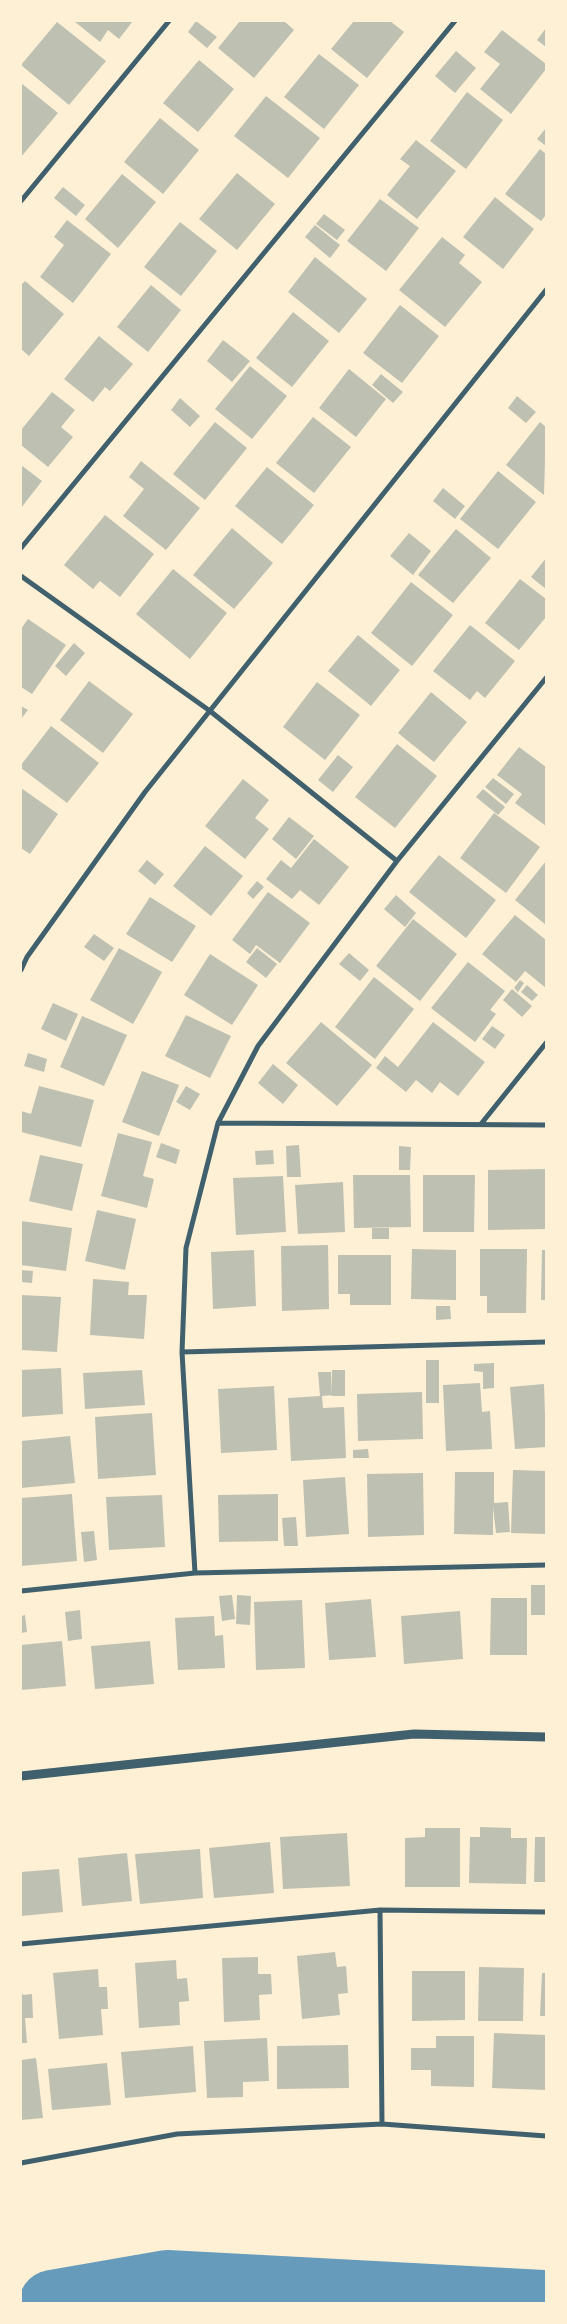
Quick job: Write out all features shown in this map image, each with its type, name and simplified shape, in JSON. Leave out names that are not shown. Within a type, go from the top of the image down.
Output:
[{"type":"street","points":[[21,201],[169,21]]},
{"type":"street","points":[[21,548],[454,21]]},
{"type":"street","points":[[21,970],[27,957],[145,792],[546,290]]},
{"type":"street","points":[[21,576],[210,711],[397,861]]},
{"type":"street","points":[[195,1572],[182,1352],[186,1248],[218,1122],[258,1046],[397,861],[546,678]]},
{"type":"street","points":[[481,1124],[546,1043]]},
{"type":"street","points":[[218,1122],[546,1125]]},
{"type":"street","points":[[182,1352],[546,1342]]},
{"type":"street","points":[[21,1590],[195,1572],[546,1565]]},
{"type":"street","points":[[21,1776],[414,1734],[546,1737]]},
{"type":"street","points":[[380,1910],[382,2124]]},
{"type":"street","points":[[21,1944],[380,1910],[546,1912]]},
{"type":"street","points":[[21,2163],[176,2134],[382,2124],[546,2136]]},
{"type":"building","points":[[74,21],[133,21],[119,39],[108,30],[100,42]]},
{"type":"building","points":[[196,21],[217,37],[207,48],[188,32]]},
{"type":"building","points":[[240,21],[284,21],[294,30],[254,78],[218,48]]},
{"type":"building","points":[[354,21],[390,21],[404,32],[367,78],[331,49]]},
{"type":"building","points":[[57,22],[106,61],[69,105],[21,65]]},
{"type":"building","points":[[546,28],[546,47],[537,40]]},
{"type":"building","points":[[502,30],[546,64],[546,69],[511,114],[480,89],[500,64],[484,52]]},
{"type":"building","points":[[456,51],[476,68],[455,93],[435,76]]},
{"type":"building","points":[[319,54],[359,85],[324,129],[284,97]]},
{"type":"building","points":[[199,60],[234,89],[198,132],[163,103]]},
{"type":"building","points":[[21,83],[58,113],[21,157]]},
{"type":"building","points":[[467,92],[503,120],[466,169],[430,141]]},
{"type":"building","points":[[266,96],[320,138],[288,178],[234,136]]},
{"type":"building","points":[[160,118],[199,150],[163,194],[124,162]]},
{"type":"building","points":[[546,128],[546,146],[537,139]]},
{"type":"building","points":[[416,140],[456,171],[417,219],[387,195],[410,166],[400,159]]},
{"type":"building","points":[[540,149],[546,154],[546,215],[541,221],[505,194]]},
{"type":"building","points":[[237,173],[275,204],[237,250],[199,219]]},
{"type":"building","points":[[122,174],[156,202],[118,248],[85,219]]},
{"type":"building","points":[[63,187],[85,205],[76,216],[54,198]]},
{"type":"building","points":[[495,197],[534,229],[503,269],[463,237]]},
{"type":"building","points":[[380,199],[419,228],[386,271],[347,241]]},
{"type":"building","points":[[324,214],[345,230],[337,240],[316,224]]},
{"type":"building","points":[[67,220],[111,254],[73,303],[40,277],[64,245],[54,237]]},
{"type":"building","points":[[180,222],[217,251],[181,296],[144,267]]},
{"type":"building","points":[[315,225],[340,245],[330,258],[305,237]]},
{"type":"building","points":[[442,237],[465,255],[459,263],[482,282],[445,327],[399,290]]},
{"type":"building","points":[[315,257],[367,299],[339,333],[288,292]]},
{"type":"building","points":[[25,281],[64,314],[29,356],[21,349],[21,285]]},
{"type":"building","points":[[151,285],[181,310],[148,352],[117,327]]},
{"type":"building","points":[[400,305],[439,336],[402,383],[363,353]]},
{"type":"building","points":[[293,312],[329,341],[292,387],[256,358]]},
{"type":"building","points":[[99,336],[133,364],[110,391],[105,387],[93,402],[64,379]]},
{"type":"building","points":[[223,340],[250,361],[232,382],[207,361]]},
{"type":"building","points":[[250,366],[287,396],[252,439],[215,409]]},
{"type":"building","points":[[349,369],[386,399],[356,437],[319,408]]},
{"type":"building","points":[[381,374],[403,392],[393,403],[372,385]]},
{"type":"building","points":[[52,392],[75,410],[61,427],[73,437],[48,467],[21,445],[21,430]]},
{"type":"building","points":[[517,396],[536,412],[526,423],[508,408]]},
{"type":"building","points":[[180,398],[200,416],[190,427],[171,410]]},
{"type":"building","points":[[313,417],[351,447],[314,493],[276,463]]},
{"type":"building","points":[[215,422],[247,448],[205,500],[173,474]]},
{"type":"building","points":[[540,422],[546,427],[544,495],[506,465]]},
{"type":"building","points":[[141,461],[200,508],[166,550],[123,516],[144,489],[129,477]]},
{"type":"building","points":[[21,465],[42,481],[21,508]]},
{"type":"building","points":[[267,467],[314,505],[282,544],[235,506]]},
{"type":"building","points":[[498,471],[536,502],[498,549],[460,519]]},
{"type":"building","points":[[443,488],[465,506],[455,519],[433,501]]},
{"type":"building","points":[[105,515],[154,554],[120,597],[100,581],[93,589],[64,565]]},
{"type":"building","points":[[232,528],[273,563],[234,609],[193,575]]},
{"type":"building","points":[[456,529],[491,558],[453,603],[418,575]]},
{"type":"building","points":[[409,533],[431,551],[413,575],[390,556]]},
{"type":"building","points":[[546,558],[546,589],[531,577]]},
{"type":"building","points":[[173,569],[227,613],[190,659],[136,614]]},
{"type":"building","points":[[520,579],[546,599],[546,617],[519,650],[485,623]]},
{"type":"building","points":[[411,582],[453,615],[412,666],[371,633]]},
{"type":"building","points":[[28,619],[66,645],[32,694],[21,687],[21,629]]},
{"type":"building","points":[[470,625],[515,661],[485,698],[477,691],[470,700],[433,671]]},
{"type":"building","points":[[358,635],[400,670],[371,706],[328,671]]},
{"type":"building","points":[[74,643],[85,653],[66,676],[55,666]]},
{"type":"building","points":[[89,681],[133,714],[103,753],[60,720]]},
{"type":"building","points":[[317,682],[360,715],[325,760],[283,727]]},
{"type":"building","points":[[431,692],[467,722],[434,762],[398,733]]},
{"type":"building","points":[[21,706],[28,710],[21,719]]},
{"type":"building","points":[[51,726],[99,763],[67,803],[21,768],[21,765]]},
{"type":"building","points":[[397,744],[437,776],[395,828],[355,797]]},
{"type":"building","points":[[519,747],[546,767],[546,826],[515,803],[522,794],[497,775]]},
{"type":"building","points":[[338,755],[353,767],[333,792],[318,780]]},
{"type":"building","points":[[493,778],[514,794],[506,804],[485,787]]},
{"type":"building","points":[[243,779],[269,800],[255,818],[269,829],[245,859],[205,826]]},
{"type":"building","points":[[21,788],[58,814],[30,854],[21,848]]},
{"type":"building","points":[[483,789],[505,807],[498,815],[476,797]]},
{"type":"building","points":[[494,813],[540,847],[506,893],[460,858]]},
{"type":"building","points":[[289,817],[314,836],[296,859],[272,839]]},
{"type":"building","points":[[314,839],[349,867],[319,905],[300,890],[292,899],[266,879],[281,860],[291,868]]},
{"type":"building","points":[[205,846],[243,876],[211,916],[173,886]]},
{"type":"building","points":[[439,855],[496,900],[466,938],[409,892]]},
{"type":"building","points":[[147,860],[164,874],[155,885],[138,871]]},
{"type":"building","points":[[546,861],[546,925],[515,900]]},
{"type":"building","points":[[257,881],[264,887],[253,899],[247,893]]},
{"type":"building","points":[[268,892],[310,923],[280,963],[256,945],[250,954],[232,940]]},
{"type":"building","points":[[396,895],[416,913],[405,927],[384,909]]},
{"type":"building","points":[[150,897],[196,926],[172,962],[126,934]]},
{"type":"building","points":[[515,915],[546,940],[546,988],[525,971],[516,982],[482,954]]},
{"type":"building","points":[[413,919],[457,954],[420,1001],[376,966]]},
{"type":"building","points":[[94,934],[114,948],[104,961],[84,947]]},
{"type":"building","points":[[119,948],[162,972],[133,1024],[90,1000]]},
{"type":"building","points":[[257,948],[277,964],[266,978],[246,962]]},
{"type":"building","points":[[349,953],[369,970],[360,981],[339,964]]},
{"type":"building","points":[[210,954],[258,985],[232,1025],[184,995]]},
{"type":"building","points":[[468,962],[505,991],[490,1010],[496,1014],[475,1042],[431,1008]]},
{"type":"building","points":[[374,977],[414,1009],[375,1059],[335,1027]]},
{"type":"building","points":[[520,980],[524,983],[518,992],[514,988]]},
{"type":"building","points":[[527,985],[538,995],[532,1001],[521,992]]},
{"type":"building","points":[[512,989],[532,1006],[522,1017],[503,1000]]},
{"type":"building","points":[[53,1003],[78,1014],[66,1041],[41,1029]]},
{"type":"building","points":[[186,1015],[231,1036],[210,1078],[165,1056]]},
{"type":"building","points":[[82,1016],[127,1035],[104,1086],[60,1067]]},
{"type":"building","points":[[321,1022],[372,1065],[337,1106],[286,1063]]},
{"type":"building","points":[[433,1022],[485,1062],[458,1096],[440,1082],[432,1093],[416,1080],[406,1092],[376,1068],[385,1056],[398,1067]]},
{"type":"building","points":[[492,1026],[505,1035],[495,1049],[482,1039]]},
{"type":"building","points":[[28,1053],[47,1059],[44,1072],[24,1066]]},
{"type":"building","points":[[273,1064],[298,1085],[283,1104],[258,1083]]},
{"type":"building","points":[[142,1071],[179,1085],[159,1136],[122,1122]]},
{"type":"building","points":[[39,1086],[94,1100],[81,1147],[21,1132],[21,1111],[31,1114]]},
{"type":"building","points":[[186,1086],[200,1094],[190,1110],[176,1102]]},
{"type":"building","points":[[118,1133],[152,1142],[143,1176],[154,1179],[147,1208],[101,1196]]},
{"type":"building","points":[[161,1143],[180,1150],[176,1164],[156,1157]]},
{"type":"building","points":[[299,1145],[301,1177],[287,1177],[286,1146]]},
{"type":"building","points":[[399,1146],[411,1147],[410,1170],[399,1170]]},
{"type":"building","points":[[273,1150],[274,1164],[256,1165],[255,1151]]},
{"type":"building","points":[[40,1155],[83,1164],[72,1211],[29,1201]]},
{"type":"building","points":[[546,1169],[546,1229],[488,1230],[488,1170]]},
{"type":"building","points":[[353,1175],[410,1175],[411,1227],[354,1228]]},
{"type":"building","points":[[423,1175],[475,1175],[474,1232],[423,1232]]},
{"type":"building","points":[[283,1176],[286,1232],[236,1235],[233,1178]]},
{"type":"building","points":[[343,1182],[345,1232],[298,1234],[295,1185]]},
{"type":"building","points":[[97,1210],[136,1219],[125,1270],[85,1261]]},
{"type":"building","points":[[21,1221],[72,1228],[66,1271],[21,1265]]},
{"type":"building","points":[[372,1228],[389,1228],[389,1239],[372,1239]]},
{"type":"building","points":[[328,1245],[329,1309],[282,1311],[281,1246]]},
{"type":"building","points":[[412,1249],[456,1250],[456,1300],[411,1299]]},
{"type":"building","points":[[480,1249],[527,1249],[526,1313],[487,1313],[487,1296],[480,1296]]},
{"type":"building","points":[[254,1250],[256,1306],[213,1309],[211,1252]]},
{"type":"building","points":[[542,1250],[546,1250],[546,1300],[541,1300]]},
{"type":"building","points":[[338,1255],[391,1255],[391,1305],[350,1305],[350,1294],[338,1294]]},
{"type":"building","points":[[21,1270],[33,1271],[32,1283],[21,1282]]},
{"type":"building","points":[[93,1279],[129,1282],[128,1295],[147,1295],[144,1339],[90,1335]]},
{"type":"building","points":[[21,1295],[61,1297],[57,1352],[21,1350]]},
{"type":"building","points":[[436,1306],[450,1306],[451,1319],[436,1320]]},
{"type":"building","points":[[426,1360],[439,1360],[439,1403],[426,1403]]},
{"type":"building","points":[[494,1363],[494,1388],[483,1389],[483,1372],[474,1371],[474,1364]]},
{"type":"building","points":[[61,1368],[63,1414],[21,1417],[21,1370]]},
{"type":"building","points":[[142,1370],[145,1405],[85,1409],[83,1373]]},
{"type":"building","points":[[332,1370],[345,1370],[345,1396],[332,1396]]},
{"type":"building","points":[[318,1372],[331,1372],[332,1395],[322,1396],[323,1408],[344,1407],[346,1458],[291,1461],[288,1398],[320,1396]]},
{"type":"building","points":[[480,1383],[482,1412],[490,1411],[492,1449],[446,1451],[443,1385]]},
{"type":"building","points":[[544,1384],[546,1447],[515,1449],[510,1387]]},
{"type":"building","points":[[274,1386],[277,1450],[221,1453],[218,1389]]},
{"type":"building","points":[[422,1392],[423,1439],[358,1441],[357,1394]]},
{"type":"building","points":[[152,1413],[156,1475],[98,1479],[95,1417]]},
{"type":"building","points":[[70,1436],[75,1483],[21,1488],[21,1441]]},
{"type":"building","points":[[368,1449],[369,1458],[353,1458],[353,1450]]},
{"type":"building","points":[[513,1470],[546,1471],[546,1534],[511,1533]]},
{"type":"building","points":[[455,1472],[494,1472],[494,1503],[508,1502],[510,1532],[496,1533],[493,1507],[493,1535],[454,1534]]},
{"type":"building","points":[[423,1473],[424,1535],[368,1537],[367,1474]]},
{"type":"building","points":[[345,1477],[349,1534],[306,1537],[303,1480]]},
{"type":"building","points":[[72,1494],[77,1561],[21,1566],[21,1498]]},
{"type":"building","points":[[278,1494],[278,1541],[219,1542],[218,1495]]},
{"type":"building","points":[[162,1495],[165,1547],[109,1550],[106,1497]]},
{"type":"building","points":[[296,1517],[298,1546],[284,1546],[282,1518]]},
{"type":"building","points":[[94,1531],[97,1560],[84,1562],[81,1532]]},
{"type":"building","points":[[531,1585],[545,1585],[545,1615],[531,1615]]},
{"type":"building","points":[[232,1595],[235,1619],[222,1621],[219,1596]]},
{"type":"building","points":[[237,1595],[251,1596],[250,1625],[236,1624]]},
{"type":"building","points":[[491,1598],[527,1598],[527,1655],[490,1655]]},
{"type":"building","points":[[371,1599],[376,1657],[329,1660],[325,1603]]},
{"type":"building","points":[[302,1600],[305,1668],[256,1670],[254,1602]]},
{"type":"building","points":[[80,1610],[82,1639],[68,1641],[65,1612]]},
{"type":"building","points":[[460,1611],[463,1659],[404,1664],[401,1616]]},
{"type":"building","points":[[25,1615],[27,1632],[21,1633],[21,1616]]},
{"type":"building","points":[[214,1616],[215,1636],[223,1635],[225,1668],[178,1670],[175,1618]]},
{"type":"building","points":[[62,1641],[66,1686],[21,1690],[21,1645]]},
{"type":"building","points":[[150,1641],[154,1684],[95,1689],[91,1646]]},
{"type":"building","points":[[480,1827],[511,1828],[511,1838],[527,1838],[526,1884],[469,1883],[470,1837],[480,1837]]},
{"type":"building","points":[[425,1828],[460,1828],[460,1887],[405,1887],[405,1838],[425,1837]]},
{"type":"building","points":[[347,1833],[350,1886],[283,1889],[280,1837]]},
{"type":"building","points":[[535,1837],[546,1837],[546,1882],[534,1882]]},
{"type":"building","points":[[270,1842],[274,1893],[214,1898],[209,1848]]},
{"type":"building","points":[[200,1849],[203,1898],[140,1904],[135,1854]]},
{"type":"building","points":[[127,1853],[132,1901],[82,1906],[78,1858]]},
{"type":"building","points":[[59,1869],[63,1912],[21,1916],[21,1872]]},
{"type":"building","points":[[335,1952],[337,1967],[346,1966],[348,1993],[338,1994],[340,2015],[302,2019],[297,1956]]},
{"type":"building","points":[[258,1957],[258,1974],[271,1974],[272,1994],[259,1995],[260,2020],[224,2022],[222,1958]]},
{"type":"building","points":[[176,1960],[177,1979],[187,1978],[189,2001],[179,2002],[180,2025],[139,2028],[135,1963]]},
{"type":"building","points":[[479,1967],[524,1968],[523,2021],[478,2021]]},
{"type":"building","points":[[98,1969],[99,1987],[107,1987],[108,2009],[101,2009],[103,2035],[59,2039],[53,1973]]},
{"type":"building","points":[[412,1971],[465,1971],[465,2020],[412,2021]]},
{"type":"building","points":[[542,1973],[546,1973],[546,2016],[540,2016]]},
{"type":"building","points":[[21,1991],[23,1995],[32,1994],[33,2018],[25,2018],[27,2043],[21,2043]]},
{"type":"building","points":[[494,2033],[546,2035],[546,2090],[492,2088]]},
{"type":"building","points":[[436,2036],[474,2036],[474,2087],[431,2086],[431,2070],[411,2070],[411,2048],[436,2048]]},
{"type":"building","points":[[267,2038],[269,2081],[243,2082],[243,2097],[207,2098],[204,2041]]},
{"type":"building","points":[[348,2045],[349,2088],[277,2089],[277,2046]]},
{"type":"building","points":[[193,2046],[196,2092],[125,2098],[121,2052]]},
{"type":"building","points":[[36,2058],[43,2118],[21,2120],[21,2060]]},
{"type":"building","points":[[107,2063],[111,2105],[52,2110],[48,2069]]},
{"type":"waterway","points":[[52,2303],[167,2283],[543,2303]]}]
